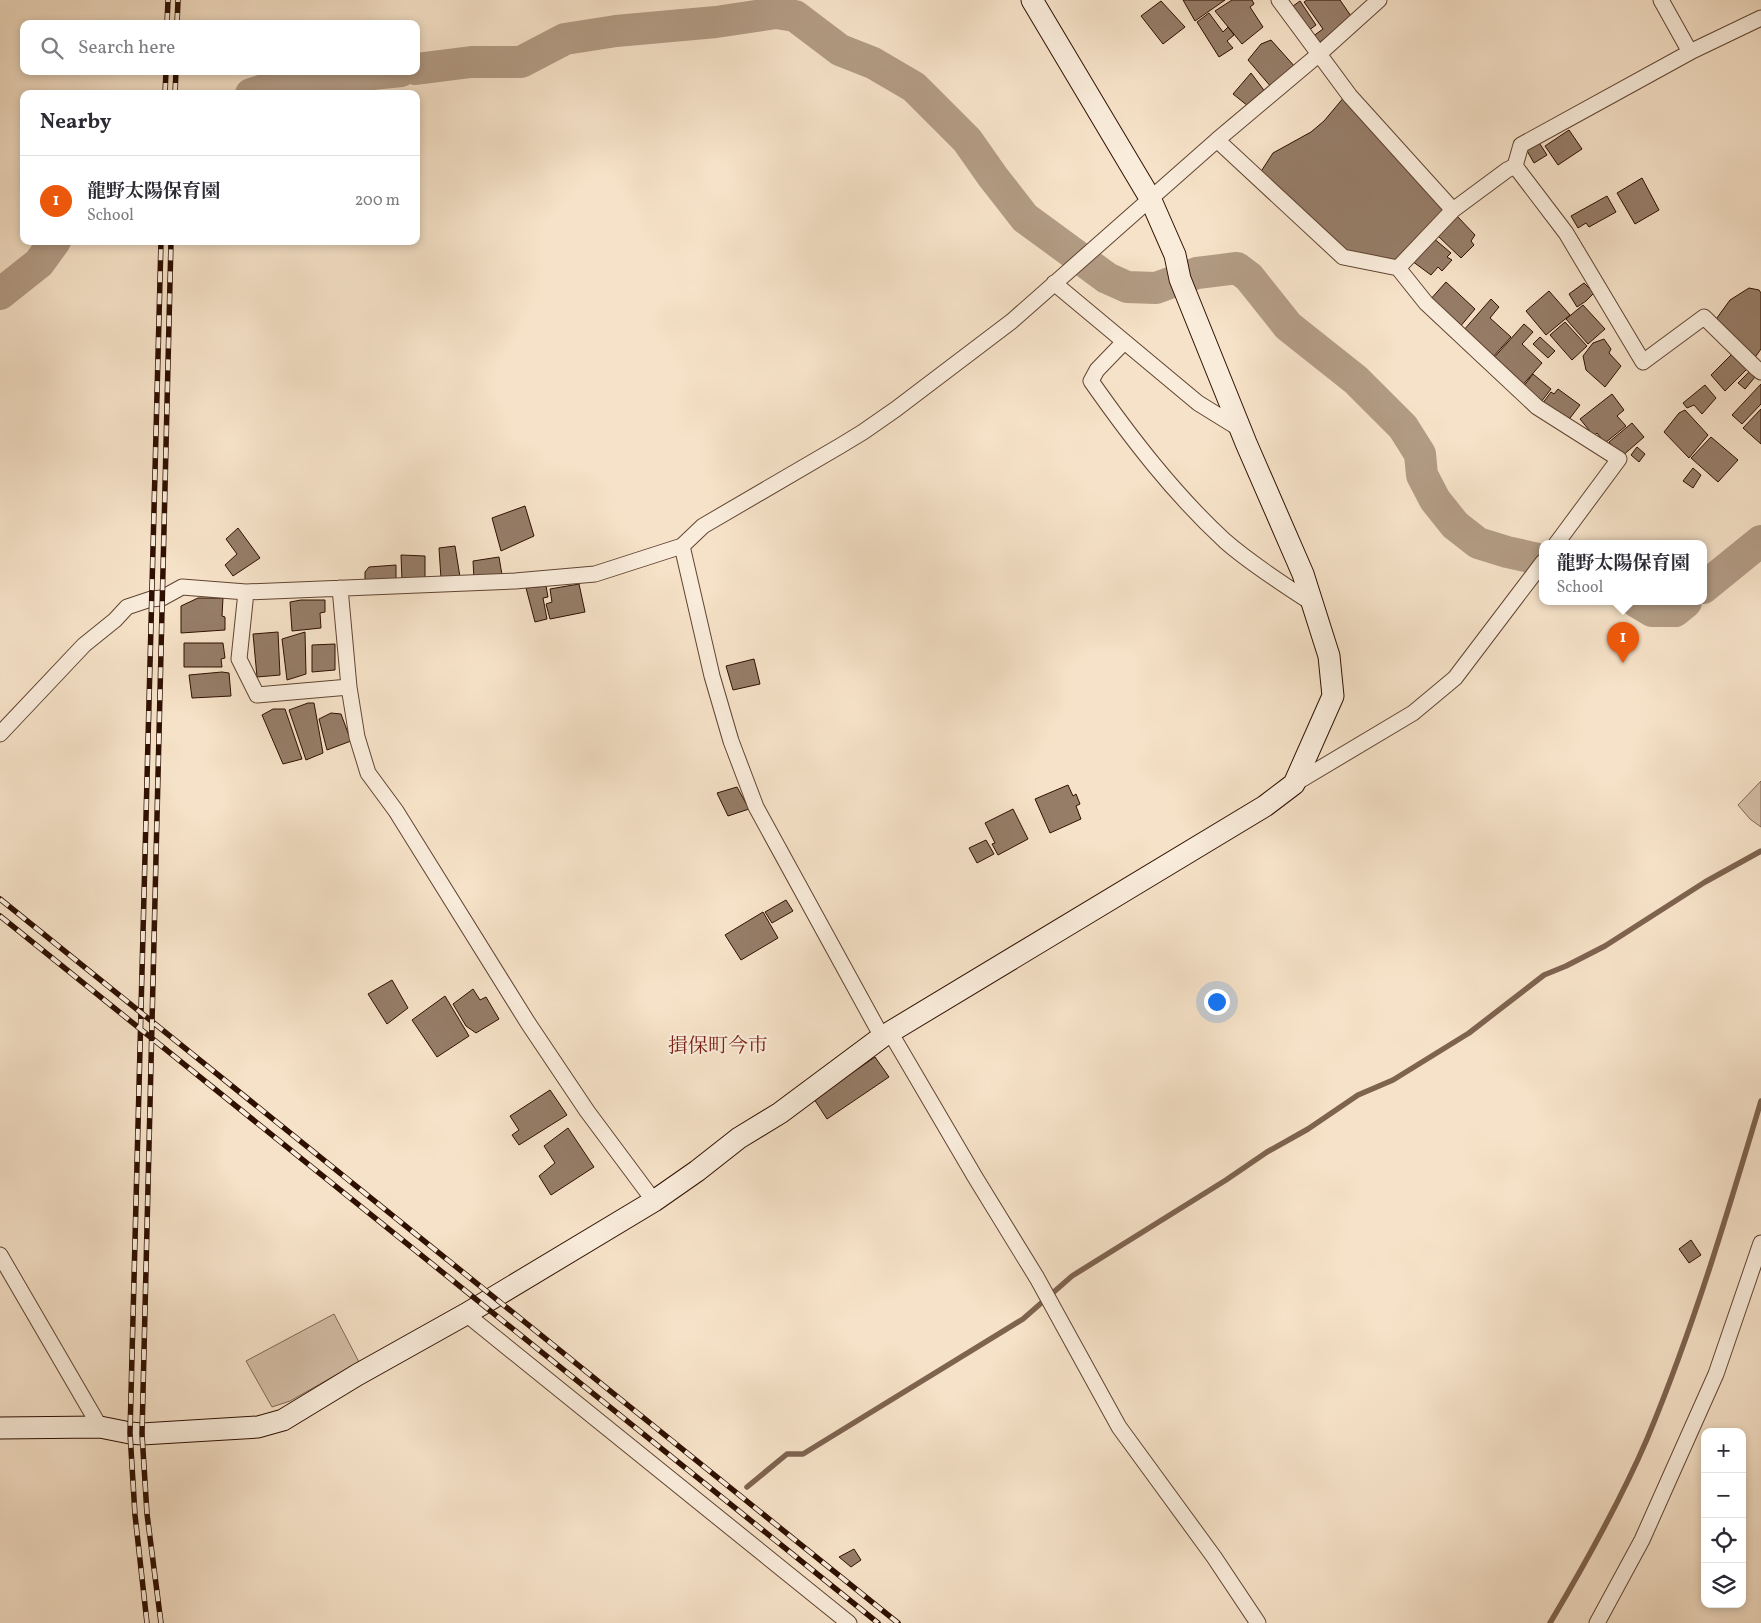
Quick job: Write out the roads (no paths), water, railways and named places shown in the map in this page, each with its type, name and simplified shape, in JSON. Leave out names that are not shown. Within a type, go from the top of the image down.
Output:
[{"type":"street","points":[[1032,0],[1150,198],[1175,255],[1180,279],[1240,429],[1303,574],[1329,656],[1333,696],[1294,784]]},
{"type":"street","points":[[1279,0],[1318,56],[1350,96],[1453,210]]},
{"type":"street","points":[[0,734],[84,645],[115,620],[127,607],[151,599],[162,598],[182,587],[246,592],[515,581],[595,574],[682,546],[703,526],[840,446],[896,409],[1012,321],[1150,198],[1318,56],[1379,0]]},
{"type":"street","points":[[1661,0],[1690,52],[1694,50]]},
{"type":"street","points":[[1398,268],[1453,210],[1515,166],[1521,145],[1694,50],[1761,18]]},
{"type":"street","points":[[1217,140],[1343,257],[1398,268],[1426,303],[1537,407],[1619,459],[1559,540]]},
{"type":"street","points":[[1515,166],[1566,233],[1643,362],[1704,317],[1761,372]]},
{"type":"street","points":[[1054,283],[1198,403],[1240,429]]},
{"type":"street","points":[[1124,342],[1097,370],[1091,381],[1130,436],[1180,496],[1226,542],[1312,603]]},
{"type":"street","points":[[682,546],[715,685],[731,741],[756,807],[886,1034],[1037,1278],[1119,1427],[1214,1557],[1258,1623]]},
{"type":"street","points":[[0,1428],[100,1427],[142,1434],[258,1427],[283,1420],[357,1375],[466,1314],[654,1201],[697,1171],[739,1138],[780,1113],[886,1034],[1265,806],[1294,784],[1412,713],[1454,678],[1539,567]]},
{"type":"street","points":[[340,588],[349,687],[357,737],[368,773],[396,811],[528,1023],[587,1111],[654,1201]]},
{"type":"street","points":[[246,592],[239,659],[257,695],[349,687]]},
{"type":"street","points":[[1597,1623],[1642,1540],[1716,1374],[1761,1243]]},
{"type":"street","points":[[0,1255],[100,1427]]},
{"type":"street","points":[[466,1314],[849,1623]]},
{"type":"waterway","points":[[420,68],[471,62],[521,62],[565,39],[616,31],[716,22],[776,13],[795,16],[840,50],[873,63],[914,87],[967,140],[1025,218],[1107,278],[1127,287],[1156,288],[1197,273],[1237,268],[1249,277],[1288,326],[1356,380],[1403,427],[1420,454],[1422,475],[1435,500],[1455,525],[1478,543],[1539,559]]},
{"type":"waterway","points":[[264,90],[286,83],[363,75]]},
{"type":"waterway","points":[[0,294],[39,263],[52,245]]},
{"type":"waterway","points":[[1707,585],[1761,541]]},
{"type":"waterway","points":[[1642,605],[1652,611],[1675,611],[1682,605]]},
{"type":"waterway","points":[[747,1487],[787,1454],[803,1454],[1023,1319],[1072,1276],[1226,1180],[1267,1152],[1308,1129],[1358,1095],[1393,1080],[1469,1033],[1544,975],[1605,946],[1705,882],[1761,851]]},
{"type":"waterway","points":[[1550,1623],[1602,1532],[1647,1439],[1664,1398],[1722,1229],[1761,1101]]},
{"type":"railway","points":[[167,20],[168,0]]},
{"type":"railway","points":[[177,20],[178,0]]},
{"type":"railway","points":[[165,90],[166,75]]},
{"type":"railway","points":[[175,90],[176,75]]},
{"type":"railway","points":[[147,1623],[135,1515],[130,1433],[161,245]]},
{"type":"railway","points":[[161,1623],[147,1514],[142,1434],[171,245]]},
{"type":"railway","points":[[0,899],[898,1623]]},
{"type":"railway","points":[[0,916],[878,1623]]},
{"type":"place","name":"龍野太陽保育園","points":[[1623,663]]},
{"type":"district","name":"揖保町今市","points":[[718,1047]]}]
